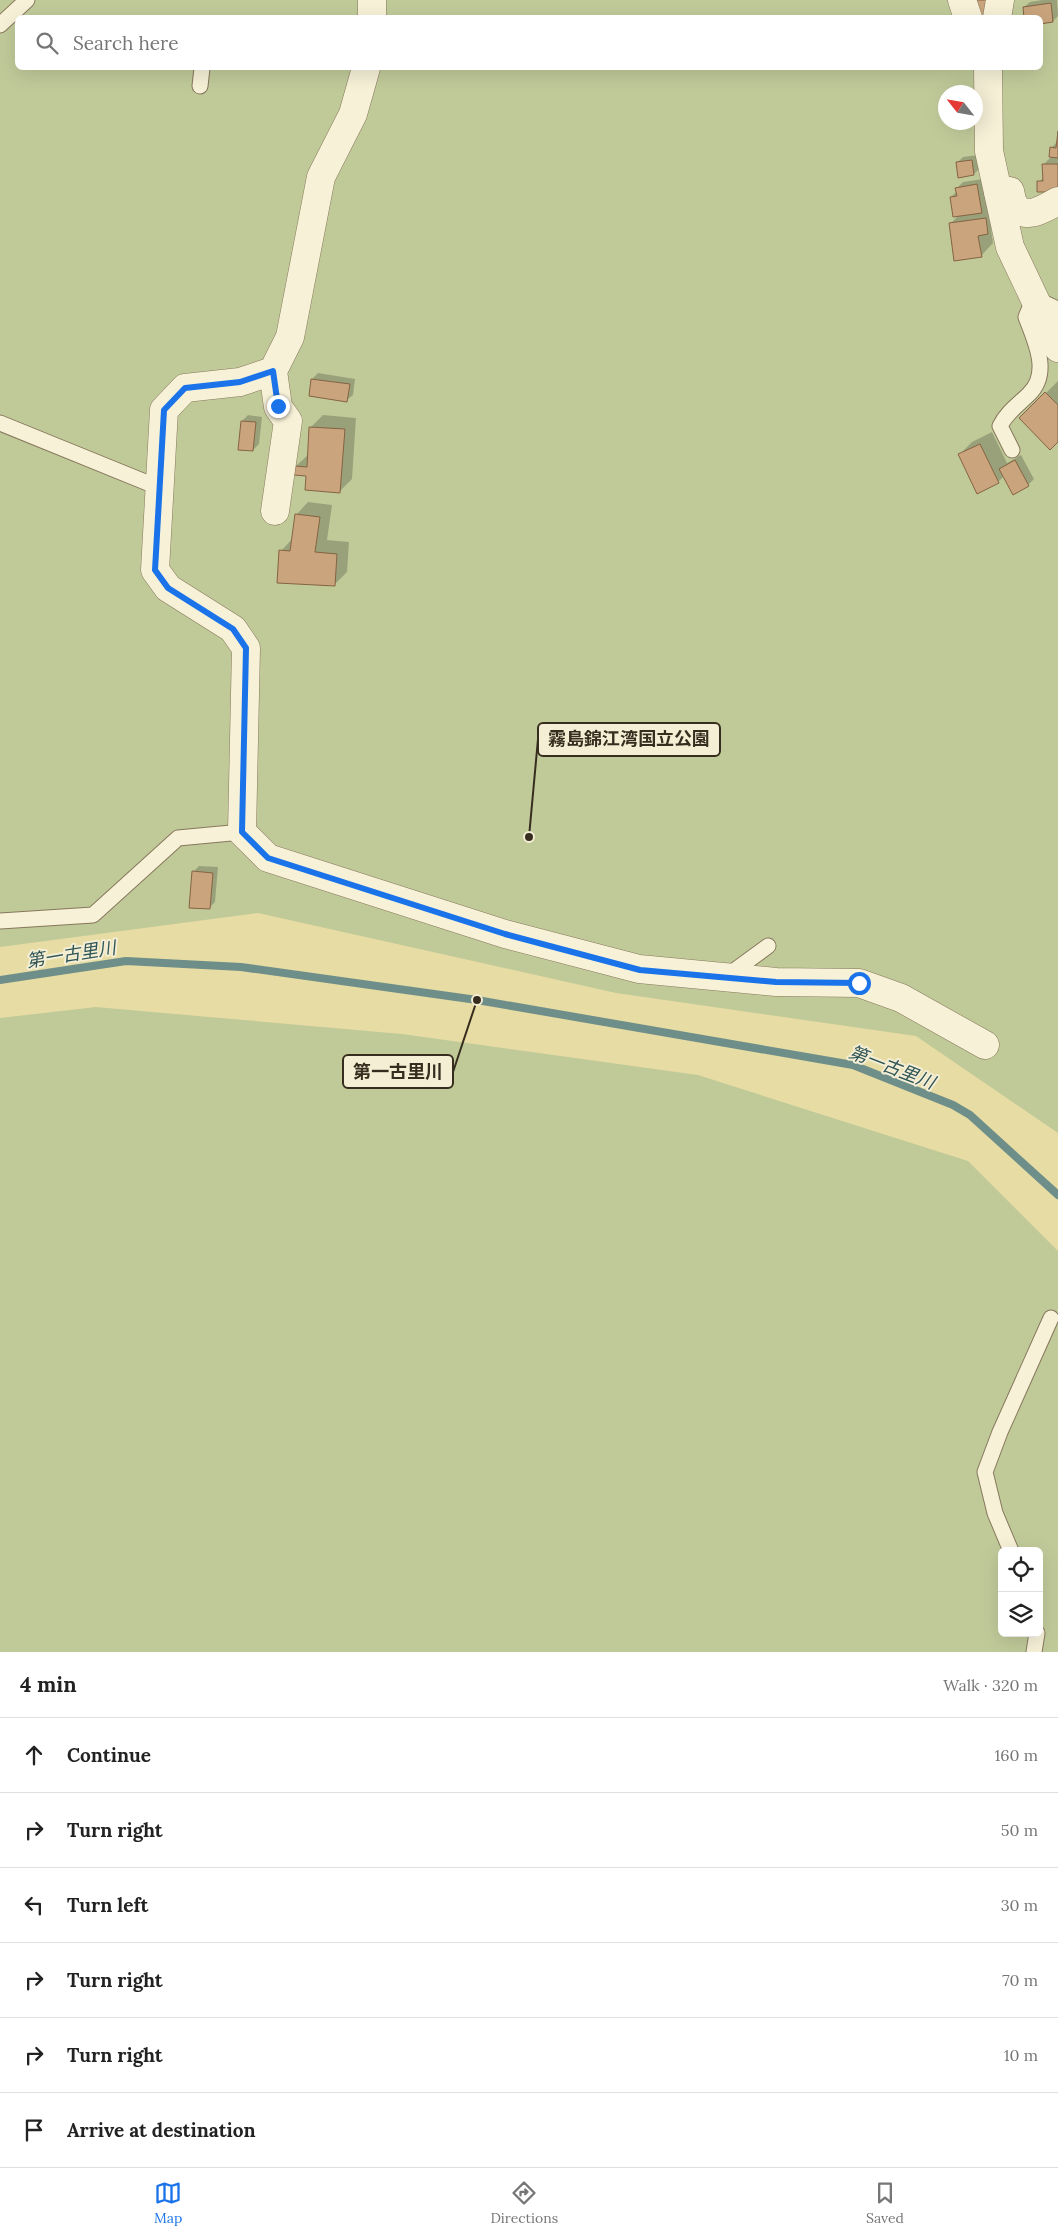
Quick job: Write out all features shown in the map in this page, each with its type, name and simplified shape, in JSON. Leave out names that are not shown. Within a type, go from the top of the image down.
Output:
[{"type":"street","points":[[372,0],[372,15]]},
{"type":"street","points":[[962,0],[967,15]]},
{"type":"street","points":[[998,15],[1000,0]]},
{"type":"street","points":[[275,511],[288,421],[278,406],[273,371],[290,338],[321,177],[353,114],[365,70]]},
{"type":"street","points":[[987,70],[989,151],[1010,247],[1058,348]]},
{"type":"street","points":[[998,191],[1010,191],[1015,207],[1023,212],[1034,213],[1058,201]]},
{"type":"street","points":[[273,371],[240,382],[185,388],[164,410],[155,570],[168,588],[233,629],[246,648],[242,832],[268,858],[505,934],[640,970],[776,982],[859,983],[901,998],[985,1045]]},
{"type":"lane","points":[[0,25],[27,0]]},
{"type":"lane","points":[[200,86],[202,70]]},
{"type":"lane","points":[[1012,450],[1000,426],[1006,415],[1030,394],[1037,384],[1040,369],[1039,353],[1026,317],[1034,298],[1055,308],[1058,312]]},
{"type":"lane","points":[[0,423],[160,488]]},
{"type":"lane","points":[[0,921],[93,915],[178,838],[242,832]]},
{"type":"lane","points":[[726,977],[768,946]]},
{"type":"lane","points":[[1008,1547],[995,1513],[985,1472],[1000,1432],[1051,1318]]},
{"type":"lane","points":[[1034,1652],[1036,1637]]},
{"type":"green space","points":[[0,0],[1058,0],[1058,1652],[0,1652]]},
{"type":"sand","points":[[258,913],[616,993],[916,1036],[1058,1133],[1058,1251],[968,1161],[698,1075],[402,1034],[96,1007],[0,1018],[0,947]]},
{"type":"building","points":[[974,0],[989,0],[987,15],[978,15]]},
{"type":"building","points":[[1051,3],[1053,22],[1043,24],[1043,15],[1024,15],[1023,7]]},
{"type":"building","points":[[1058,131],[1058,158],[1049,157],[1050,147],[1056,148]]},
{"type":"building","points":[[972,160],[974,175],[958,178],[956,162]]},
{"type":"building","points":[[1042,164],[1058,164],[1058,192],[1037,192],[1037,181],[1043,181]]},
{"type":"building","points":[[977,184],[982,213],[953,217],[950,197],[957,196],[955,188]]},
{"type":"building","points":[[986,218],[988,234],[978,236],[982,257],[954,261],[949,223]]},
{"type":"building","points":[[311,379],[350,384],[347,402],[309,396]]},
{"type":"building","points":[[1045,392],[1058,405],[1058,442],[1050,450],[1019,418]]},
{"type":"building","points":[[241,421],[256,422],[253,451],[238,450]]},
{"type":"building","points":[[309,427],[345,429],[340,493],[305,490],[306,476],[294,475],[295,466],[307,467]]},
{"type":"building","points":[[980,444],[999,483],[977,494],[958,454]]},
{"type":"building","points":[[1015,460],[1029,486],[1013,495],[999,469]]},
{"type":"building","points":[[295,514],[320,517],[315,552],[337,554],[335,586],[277,583],[279,550],[290,551]]},
{"type":"building","points":[[192,871],[213,873],[210,909],[189,908]]},
{"type":"waterway","name":"第一古里川","points":[[0,980],[126,961],[241,967],[477,1000],[853,1065],[953,1105],[970,1115],[1058,1195]]},
{"type":"place","name":"霧島錦江湾国立公園","points":[[529,837]]},
{"type":"place","name":"第一古里川","points":[[477,1000]]},
{"type":"route","points":[[278,406],[273,371],[240,382],[185,388],[164,410],[155,570],[168,588],[233,629],[246,648],[242,832],[268,858],[505,934],[640,970],[776,982],[859,983]]}]
